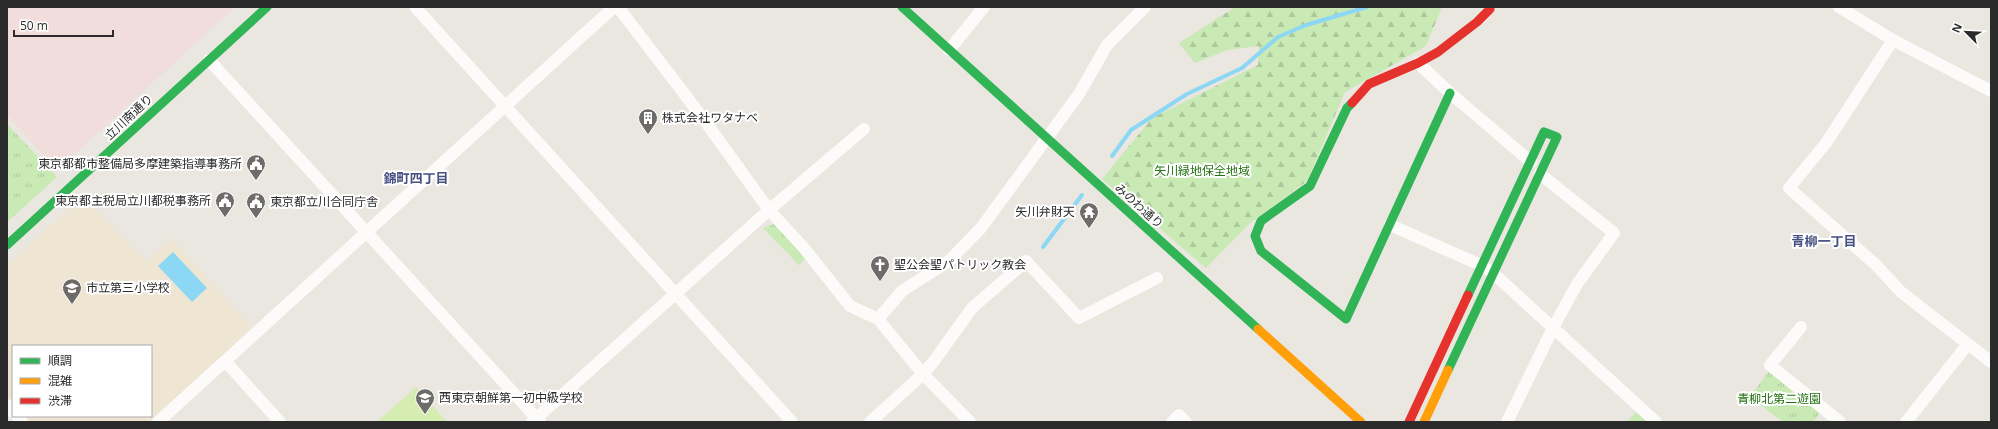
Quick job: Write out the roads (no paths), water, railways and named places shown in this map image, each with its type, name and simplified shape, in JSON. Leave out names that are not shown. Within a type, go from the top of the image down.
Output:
[{"type":"street","name":"立川南通り","points":[[7,245],[267,7]]},
{"type":"street","points":[[415,7],[792,422]]},
{"type":"street","points":[[158,422],[614,7]]},
{"type":"street","points":[[618,7],[702,117],[769,210],[804,248],[850,306],[878,319],[923,374],[970,422]]},
{"type":"street","name":"みのわ通り","points":[[902,7],[1361,422]]},
{"type":"street","points":[[950,50],[984,7]]},
{"type":"street","points":[[878,319],[902,291],[949,261],[967,244],[1000,203],[1080,94],[1107,45],[1145,7]]},
{"type":"street","points":[[1450,93],[1346,319],[1261,251],[1255,236],[1261,221],[1310,186],[1347,108],[1369,84],[1418,63],[1438,52],[1477,22],[1490,9],[1489,7]]},
{"type":"street","points":[[1839,7],[1893,40],[1991,91]]},
{"type":"street","points":[[1893,40],[1826,143],[1789,188],[1876,265],[1901,292],[1991,362]]},
{"type":"street","points":[[209,60],[367,232],[536,421],[769,210],[864,129]]},
{"type":"street","points":[[1418,63],[1450,93],[1530,162]]},
{"type":"street","points":[[1409,422],[1483,266],[1544,132],[1557,137],[1424,422]]},
{"type":"street","points":[[1507,422],[1553,328],[1577,284],[1614,233],[1540,174]]},
{"type":"street","points":[[1390,225],[1483,266],[1494,274],[1656,422]]},
{"type":"street","points":[[870,422],[923,374],[972,308],[1026,261],[1079,318],[1157,278]]},
{"type":"street","points":[[1801,327],[1770,365],[1840,422]]},
{"type":"street","points":[[1906,422],[1968,344]]},
{"type":"street","points":[[225,361],[280,422]]},
{"type":"street","points":[[1172,422],[1179,415],[1186,422]]},
{"type":"water","points":[[173,252],[207,288],[192,302],[158,266]]},
{"type":"waterway","points":[[1112,156],[1131,130],[1187,94],[1242,68],[1278,37],[1306,25],[1367,7]]},
{"type":"waterway","points":[[1043,247],[1082,195]]},
{"type":"place","name":"株式会社ワタナベ","points":[[648,135]]},
{"type":"place","name":"東京都都市整備局多摩建築指導事務所","points":[[256,181]]},
{"type":"place","name":"東京都主税局立川都税事務所","points":[[225,218]]},
{"type":"place","name":"東京都立川合同庁舎","points":[[256,219]]},
{"type":"place","name":"矢川弁財天","points":[[1089,229]]},
{"type":"place","name":"聖公会聖パトリック教会","points":[[880,282]]},
{"type":"place","name":"市立第三小学校","points":[[72,305]]},
{"type":"place","name":"西東京朝鮮第一初中級学校","points":[[425,415]]},
{"type":"district","name":"錦町四丁目","points":[[416,178]]},
{"type":"district","name":"青柳一丁目","points":[[1824,241]]},
{"type":"park label","name":"矢川緑地保全地域","points":[[1202,171]]},
{"type":"park label","name":"青柳北第二遊園","points":[[1779,399]]}]
